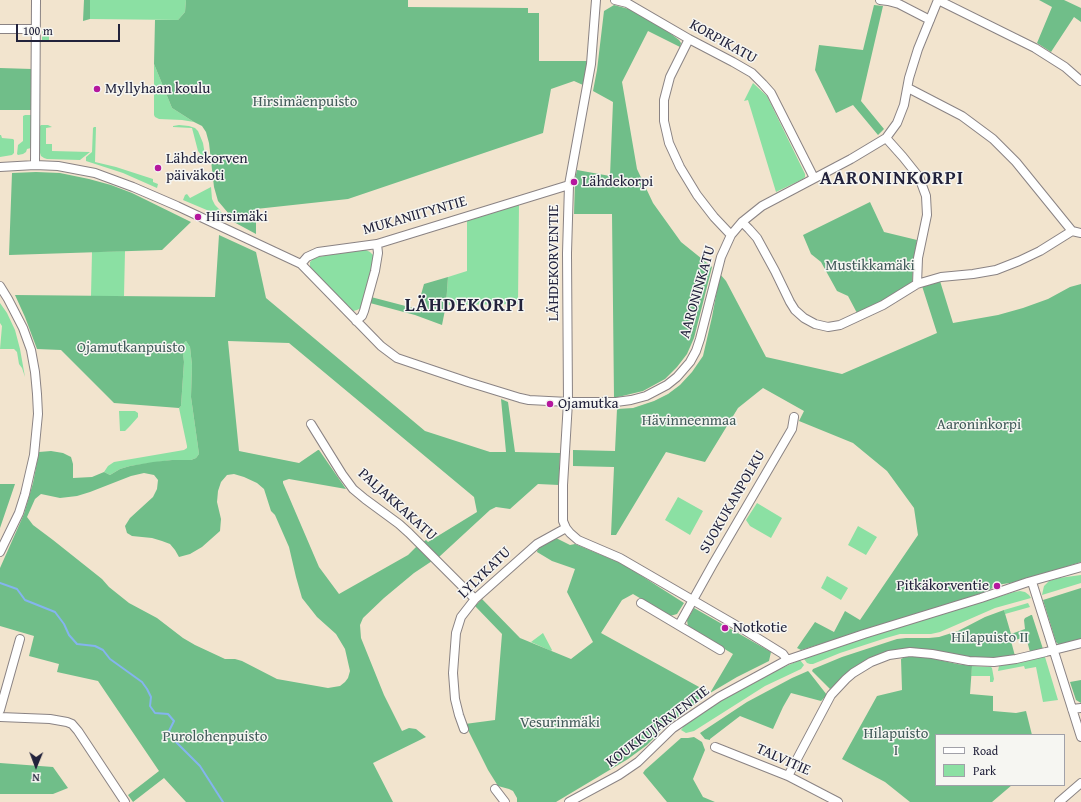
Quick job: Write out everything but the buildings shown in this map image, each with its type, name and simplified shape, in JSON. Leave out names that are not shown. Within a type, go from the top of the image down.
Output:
[{"type":"street","points":[[35,165],[36,0]]},
{"type":"street","name":"LÄHDEKORVENTIE","points":[[566,528],[563,512],[563,485],[568,402],[567,253],[569,185],[591,64],[596,0]]},
{"type":"street","name":"KORPIKATU","points":[[615,0],[629,2],[688,39],[752,73],[770,93],[814,178]]},
{"type":"street","points":[[880,0],[899,4],[930,20]]},
{"type":"street","points":[[938,0],[1034,48],[1065,67],[1081,81]]},
{"type":"street","name":"AARONINKATU","points":[[568,402],[616,402],[631,400],[658,391],[667,386],[677,377],[687,366],[696,351],[721,257],[731,235],[742,222],[762,206],[851,159],[886,138],[897,123],[904,106],[909,78],[918,49],[938,0]]},
{"type":"street","points":[[0,29],[36,29]]},
{"type":"street","points":[[688,39],[670,77],[664,100],[664,121],[668,141],[680,167],[697,196],[731,235]]},
{"type":"street","points":[[908,88],[962,116],[993,139],[1016,162],[1072,231],[1081,233]]},
{"type":"street","points":[[886,138],[903,156],[919,177],[926,196],[927,215],[918,258],[917,284]]},
{"type":"street","points":[[0,167],[35,165],[58,166],[89,172],[127,184],[301,264],[381,346],[397,358],[520,398],[538,401],[568,402]]},
{"type":"street","name":"MUKANIITYNTIE","points":[[301,264],[307,257],[318,252],[377,244],[569,185]]},
{"type":"street","points":[[742,222],[757,238],[795,310],[804,318],[815,324],[828,326],[840,325],[883,305],[917,284],[941,278],[996,270],[1019,262],[1072,231]]},
{"type":"street","points":[[356,321],[362,316],[364,311],[375,271],[377,262],[377,244]]},
{"type":"street","points":[[0,286],[24,328],[31,350],[36,380],[38,414],[34,455],[25,494],[19,513],[0,552]]},
{"type":"street","name":"SUOKUKANPOLKU","points":[[679,625],[692,600],[792,429],[794,417]]},
{"type":"street","name":"PALJAKKAKATU","points":[[310,424],[342,474],[354,489],[409,533],[475,599]]},
{"type":"street","points":[[566,528],[574,538],[620,558],[783,654],[787,660]]},
{"type":"street","name":"LYLYKATU","points":[[464,729],[459,714],[453,673],[456,633],[461,617],[475,599],[537,544],[566,528]]},
{"type":"street","name":"KOUKKUJÄRVENTIE","points":[[569,802],[619,775],[638,762],[673,728],[719,697],[787,660],[864,634],[1081,567]]},
{"type":"street","points":[[1032,582],[1054,650],[1077,708],[1081,737]]},
{"type":"street","points":[[642,603],[720,650]]},
{"type":"street","points":[[0,710],[20,639]]},
{"type":"street","points":[[788,776],[830,695],[853,673],[871,662],[889,655],[910,652],[932,654],[969,661],[994,662],[1016,659],[1081,643]]},
{"type":"street","points":[[0,717],[50,719],[72,724],[125,802]]},
{"type":"street","name":"TALVITIE","points":[[715,747],[788,776],[838,802]]},
{"type":"street","points":[[1059,802],[1081,783]]},
{"type":"street","points":[[495,789],[505,802]]},
{"type":"green space","points":[[84,0],[90,0],[90,19],[83,21]]},
{"type":"green space","points":[[90,0],[186,0],[185,12],[178,20],[90,19]]},
{"type":"green space","name":"Hirsimäenpuisto","points":[[186,0],[408,0],[408,7],[528,8],[528,13],[539,13],[539,61],[587,61],[586,72],[583,85],[574,81],[551,89],[543,133],[348,199],[256,209],[256,234],[232,221],[229,214],[218,201],[214,187],[209,143],[206,132],[202,126],[172,108],[154,64],[155,20],[178,20],[185,12]]},
{"type":"green space","points":[[1039,0],[1064,0],[1081,8],[1081,22],[1074,17],[1051,52],[1037,43],[1052,7]]},
{"type":"green space","points":[[614,5],[636,11],[662,27],[681,43],[680,47],[648,31],[622,82],[637,169],[653,203],[681,242],[712,267],[694,338],[687,354],[665,379],[643,391],[614,398],[612,214],[574,214],[575,179],[577,170],[610,176],[613,102],[593,91],[604,11]]},
{"type":"green space","points":[[874,5],[883,6],[861,101],[884,129],[878,135],[853,105],[836,113],[815,70],[819,45],[863,50]]},
{"type":"green space","points":[[44,28],[49,28],[49,40],[42,40],[42,30]]},
{"type":"green space","points":[[154,64],[172,108],[194,122],[159,119],[155,117]]},
{"type":"green space","points":[[0,68],[32,69],[32,110],[0,110]]},
{"type":"green space","points":[[753,83],[767,96],[805,174],[803,179],[776,192],[748,100],[744,101]]},
{"type":"green space","points":[[31,115],[31,148],[27,149],[23,154],[18,155],[18,145],[23,141],[23,116]]},
{"type":"green space","points":[[41,125],[48,125],[52,127],[46,128],[46,144],[52,144],[52,151],[90,152],[80,160],[44,158],[40,153]]},
{"type":"green space","points":[[179,125],[189,126],[198,131],[203,143],[205,155],[202,156],[198,151],[192,128],[173,127]]},
{"type":"green space","points":[[94,127],[96,127],[95,162],[153,179],[153,182],[158,184],[157,188],[123,173],[86,161],[86,157],[92,152]]},
{"type":"green space","points":[[0,135],[2,138],[14,140],[14,153],[12,155],[0,157]]},
{"type":"green space","points":[[12,173],[60,173],[111,185],[132,193],[191,222],[162,250],[9,255]]},
{"type":"green space","points":[[211,187],[212,199],[220,210],[222,214],[221,216],[183,200],[187,194],[190,198]]},
{"type":"green space","name":"Mustikkamäki","points":[[870,202],[884,232],[917,240],[912,283],[878,303],[857,313],[848,296],[837,291],[821,262],[811,254],[803,235]]},
{"type":"green space","points":[[519,204],[518,304],[446,305],[448,277],[467,271],[467,219]]},
{"type":"green space","points":[[219,235],[256,252],[266,298],[425,431],[490,452],[506,452],[501,399],[508,402],[515,452],[560,453],[559,485],[538,484],[510,509],[496,507],[490,510],[439,557],[423,542],[426,540],[428,542],[477,512],[474,497],[289,343],[228,341],[239,451],[299,463],[319,450],[346,489],[289,479],[283,481],[319,567],[339,594],[408,555],[417,546],[432,561],[414,573],[384,598],[363,618],[360,625],[361,638],[384,695],[402,731],[409,728],[416,729],[426,737],[373,763],[393,802],[186,802],[164,778],[133,802],[128,795],[159,771],[98,681],[57,672],[59,664],[29,656],[34,636],[0,626],[0,568],[24,514],[33,483],[39,452],[51,451],[63,453],[71,457],[73,464],[73,478],[92,477],[104,472],[110,475],[120,469],[153,462],[191,460],[196,458],[199,454],[191,397],[192,365],[190,347],[186,341],[182,345],[184,362],[181,406],[179,408],[114,403],[61,350],[37,349],[15,295],[215,297]],"holes":[[[144,473],[154,475],[158,480],[157,489],[153,497],[130,518],[125,526],[127,533],[132,536],[152,538],[170,544],[179,557],[190,554],[202,547],[220,531],[221,519],[217,502],[218,491],[221,482],[227,475],[234,474],[244,477],[257,483],[264,489],[271,511],[275,515],[289,547],[302,598],[317,617],[336,634],[345,649],[350,671],[345,682],[340,686],[328,688],[277,679],[242,661],[225,659],[195,645],[183,638],[157,618],[129,603],[109,587],[102,579],[33,525],[27,517],[35,499],[41,494],[60,498],[77,496],[131,476]]]},
{"type":"green space","points":[[360,250],[370,252],[374,256],[374,261],[363,307],[353,311],[348,308],[310,269],[310,262],[318,257]]},
{"type":"green space","points":[[125,251],[124,296],[91,296],[92,252]]},
{"type":"green space","name":"Aaroninkorpi","points":[[720,274],[726,281],[766,357],[842,374],[937,333],[922,286],[940,281],[953,323],[998,315],[1023,308],[1048,299],[1070,287],[1081,284],[1081,562],[1017,582],[996,585],[986,593],[801,650],[797,648],[815,622],[834,632],[845,611],[860,620],[918,535],[914,508],[887,471],[853,443],[799,421],[804,411],[763,388],[738,408],[705,462],[666,452],[616,535],[611,535],[614,467],[573,466],[573,450],[615,451],[617,409],[633,408],[654,401],[668,394],[680,385],[692,372],[703,356]]},
{"type":"green space","points":[[448,277],[446,305],[442,325],[415,315],[370,303],[371,297],[417,309],[424,284]]},
{"type":"green space","points":[[0,303],[7,313],[15,330],[25,377],[19,364],[17,352],[14,349],[0,349],[2,326],[0,323]]},
{"type":"green space","points":[[186,341],[190,347],[192,365],[191,397],[199,454],[196,458],[191,460],[172,460],[130,466],[120,469],[110,475],[104,472],[108,466],[114,462],[184,450],[187,448],[179,408],[181,406],[184,362],[182,345]]},
{"type":"green space","points":[[119,411],[135,411],[138,413],[138,417],[125,431],[120,431]]},
{"type":"green space","points":[[0,484],[15,484],[0,528]]},
{"type":"green space","points":[[678,497],[703,511],[690,535],[665,520]]},
{"type":"green space","points":[[757,503],[782,518],[771,538],[750,526],[746,520]]},
{"type":"green space","points":[[858,526],[877,537],[866,555],[848,545]]},
{"type":"green space","name":"Vesurinmäki","points":[[554,537],[570,545],[575,544],[623,564],[684,603],[677,614],[670,616],[633,594],[622,600],[601,633],[710,693],[666,726],[647,745],[628,759],[556,802],[517,802],[517,798],[513,791],[498,786],[488,770],[465,724],[495,720],[502,634],[475,606],[482,599],[520,638],[571,659],[593,642],[567,592],[575,569],[552,561],[537,552],[538,547]]},
{"type":"green space","points":[[1081,575],[1081,583],[1042,595],[1044,586],[1049,581]]},
{"type":"green space","points":[[827,576],[848,588],[841,600],[821,588]]},
{"type":"green space","points":[[1081,588],[1081,640],[1059,645],[1056,642],[1043,600]]},
{"type":"green space","points":[[1020,591],[1025,592],[1031,598],[995,608],[940,632],[931,634],[900,634],[840,653],[813,664],[807,663],[804,659],[859,640]]},
{"type":"green space","points":[[1028,603],[1030,607],[1005,614],[1004,610]]},
{"type":"green space","points":[[694,608],[771,652],[769,661],[710,693],[733,654],[688,627],[687,620]]},
{"type":"green space","name":"Hilapuisto II","points":[[1004,610],[1011,634],[1025,629],[1025,618],[1032,615],[1043,649],[1030,652],[1026,637],[1011,641],[1015,656],[1001,658],[965,657],[932,650],[899,650],[830,689],[812,671],[813,669],[842,657],[897,639],[939,637],[958,631],[985,617]]},
{"type":"green space","points":[[543,633],[552,650],[551,651],[531,642]]},
{"type":"green space","name":"Hilapuisto I","points":[[909,655],[917,655],[972,666],[970,694],[993,696],[993,711],[1016,713],[1026,711],[1032,734],[935,734],[935,786],[1011,786],[992,802],[910,802],[885,782],[842,759],[877,696],[902,690],[901,659]]},
{"type":"green space","points":[[1045,657],[1058,700],[1043,702],[1036,667],[1025,669],[1024,666],[998,671],[999,666]]},
{"type":"green space","points":[[800,660],[804,665],[801,669],[765,686],[694,731],[686,733],[681,730],[684,726],[726,697],[773,672]]},
{"type":"green space","points":[[972,666],[991,667],[994,679],[993,682],[990,682],[990,676],[971,676]]},
{"type":"green space","points":[[808,671],[827,695],[821,701],[791,693],[773,729],[740,716],[710,740],[705,739],[700,733],[747,702]]},
{"type":"green space","points":[[1081,680],[1081,703],[1076,700],[1070,682]]},
{"type":"green space","points":[[694,737],[702,742],[705,750],[693,779],[703,797],[715,802],[667,802],[643,773],[681,738]]},
{"type":"green space","points":[[0,763],[53,767],[68,788],[53,794],[0,794]]},
{"type":"waterway","points":[[0,583],[17,589],[25,600],[55,612],[64,624],[69,635],[77,644],[95,646],[103,650],[110,659],[142,682],[151,697],[150,706],[155,713],[168,714],[174,721],[169,731],[173,739],[200,766],[223,802]]},
{"type":"place","name":"Myllyhaan koulu","points":[[97,89]]},
{"type":"place","name":"Lähdekorven päiväkoti","points":[[158,168]]},
{"type":"place","name":"Lähdekorpi","points":[[574,182]]},
{"type":"place","name":"Hirsimäki","points":[[198,217]]},
{"type":"place","name":"Ojamutka","points":[[550,404]]},
{"type":"place","name":"Pitkäkorventie","points":[[997,586]]},
{"type":"place","name":"Notkotie","points":[[725,628]]},
{"type":"district","name":"AARONINKORPI","points":[[892,179]]},
{"type":"district","name":"LÄHDEKORPI","points":[[465,306]]},
{"type":"park label","name":"Ojamutkanpuisto","points":[[131,348]]},
{"type":"park label","name":"Hävinneenmaa","points":[[689,421]]},
{"type":"park label","name":"Purolohenpuisto","points":[[215,737]]}]
